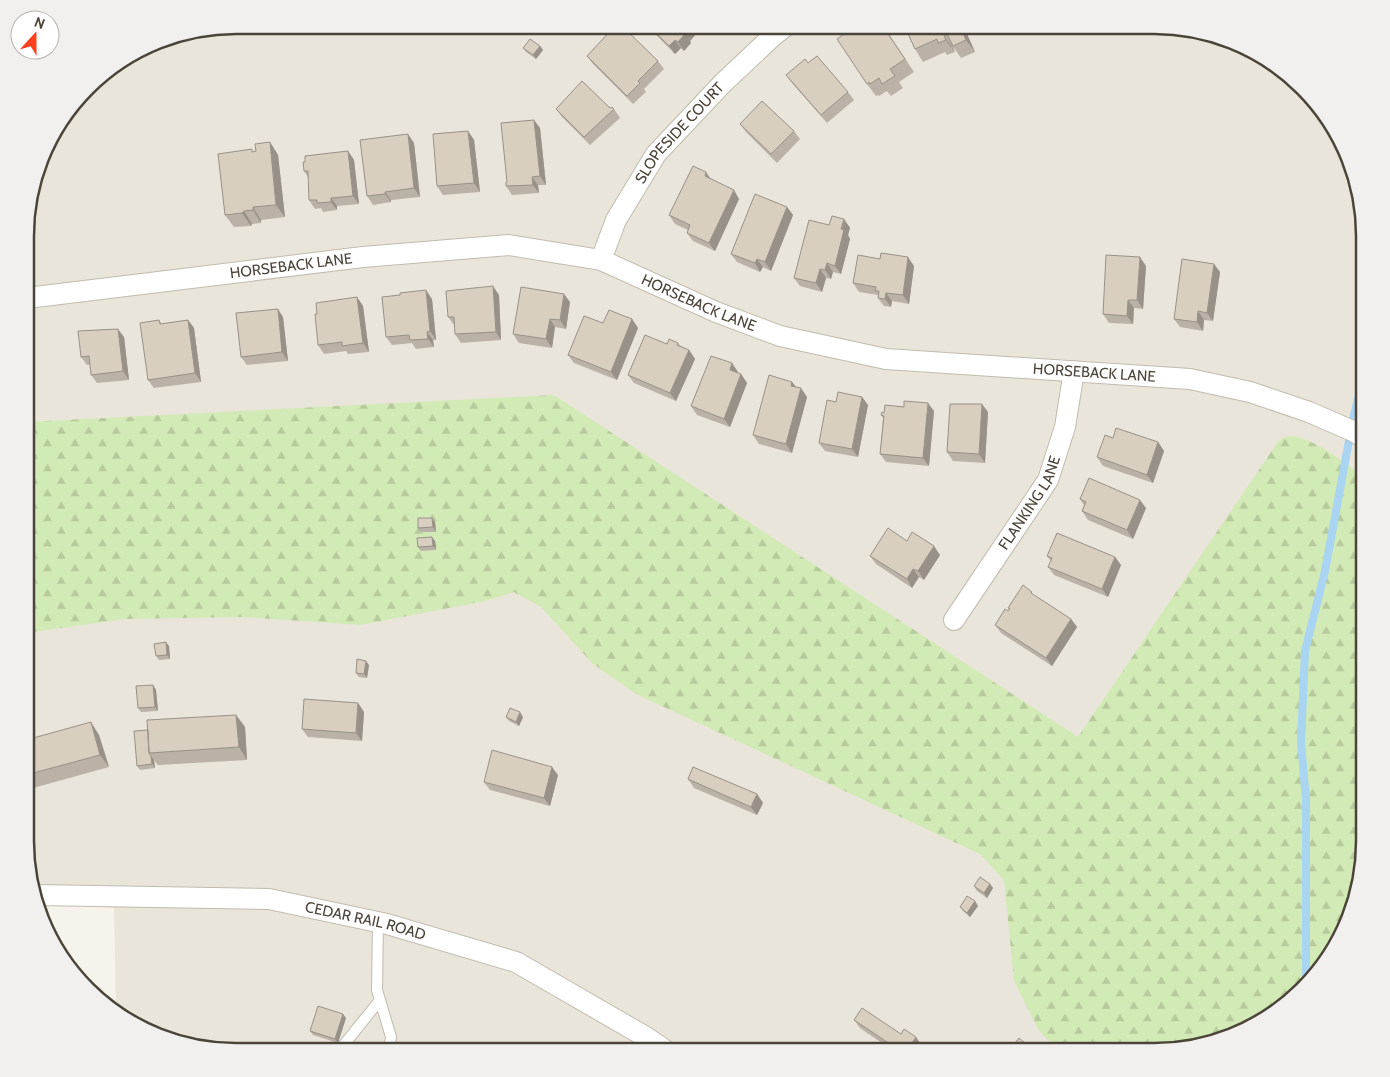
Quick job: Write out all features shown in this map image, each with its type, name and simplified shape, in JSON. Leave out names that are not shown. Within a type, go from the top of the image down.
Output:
[{"type":"street","name":"SLOPESIDE COURT","points":[[601,260],[616,220],[656,154],[723,83],[776,34]]},
{"type":"street","name":"HORSEBACK LANE","points":[[34,297],[363,257],[509,245],[601,260],[716,312],[780,336],[886,359],[1190,379],[1250,392],[1310,412],[1356,433]]},
{"type":"street","name":"FLANKING LANE","points":[[954,620],[1048,480],[1065,427],[1074,371]]},
{"type":"street","name":"CEDAR RAIL ROAD","points":[[41,895],[269,899],[378,922],[516,962],[655,1043]]},
{"type":"lane","points":[[378,922],[377,990],[391,1037],[390,1043]]},
{"type":"lane","points":[[345,1043],[380,1000]]},
{"type":"shaded area","points":[[222,34],[1168,34],[1181,35],[1219,44],[1255,61],[1277,75],[1297,93],[1322,123],[1346,171],[1355,209],[1356,222],[1356,855],[1355,868],[1346,906],[1329,942],[1315,964],[1297,984],[1267,1009],[1219,1033],[1181,1042],[1168,1043],[209,1042],[158,1028],[116,1004],[114,908],[42,900],[35,868],[34,222],[35,209],[44,171],[61,135],[75,113],[93,93],[123,68],[171,44],[209,35]]},
{"type":"green space","points":[[554,395],[1078,737],[1273,449],[1284,437],[1302,438],[1326,450],[1356,471],[1356,855],[1355,868],[1346,906],[1322,954],[1297,984],[1267,1009],[1232,1028],[1181,1042],[1051,1043],[1039,1031],[1014,981],[1004,880],[980,854],[636,694],[592,663],[541,607],[514,592],[486,601],[360,625],[243,617],[125,619],[34,632],[34,422]]},
{"type":"building","points":[[608,34],[630,34],[658,61],[638,81],[640,83],[627,96],[587,56]]},
{"type":"building","points":[[657,34],[685,34],[678,42],[675,40],[669,46]]},
{"type":"building","points":[[844,34],[888,34],[905,59],[890,69],[895,76],[882,84],[879,78],[867,84],[837,39]]},
{"type":"building","points":[[908,34],[947,34],[944,36],[946,40],[938,43],[937,39],[915,49]]},
{"type":"building","points":[[947,34],[964,34],[966,40],[953,46]]},
{"type":"building","points":[[530,39],[540,46],[533,55],[523,48]]},
{"type":"building","points":[[817,56],[848,92],[821,115],[786,75],[805,59],[808,63]]},
{"type":"building","points":[[582,81],[610,108],[614,109],[584,137],[556,109]]},
{"type":"building","points":[[762,101],[794,131],[771,154],[740,124]]},
{"type":"building","points":[[534,120],[540,176],[532,177],[533,185],[506,186],[501,123]]},
{"type":"building","points":[[468,131],[474,183],[437,186],[433,134]]},
{"type":"building","points":[[408,134],[414,188],[367,196],[360,140]]},
{"type":"building","points":[[270,142],[276,205],[253,207],[253,210],[225,215],[218,154],[252,149],[252,152],[256,151],[255,144]]},
{"type":"building","points":[[348,151],[353,196],[331,198],[331,202],[317,203],[317,200],[309,200],[308,171],[304,171],[303,162],[305,162],[305,156]]},
{"type":"building","points":[[693,166],[706,172],[705,176],[734,190],[709,243],[687,233],[690,225],[669,215]]},
{"type":"building","points":[[755,194],[787,207],[765,262],[757,259],[755,263],[731,254]]},
{"type":"building","points":[[832,216],[844,219],[841,229],[844,230],[835,266],[827,263],[825,270],[820,269],[816,283],[794,278],[809,220],[829,225]]},
{"type":"building","points":[[881,253],[908,257],[903,295],[886,293],[885,299],[878,298],[879,291],[875,291],[876,287],[853,283],[858,255],[880,259]]},
{"type":"building","points":[[1106,255],[1140,257],[1137,300],[1128,300],[1127,316],[1103,314]]},
{"type":"building","points":[[1182,259],[1214,264],[1207,313],[1198,311],[1197,322],[1174,319]]},
{"type":"building","points":[[493,286],[496,332],[455,334],[454,317],[448,317],[446,291]]},
{"type":"building","points":[[521,287],[564,294],[560,320],[550,319],[546,339],[513,334]]},
{"type":"building","points":[[426,290],[430,331],[427,332],[428,339],[410,340],[409,335],[386,337],[382,297]]},
{"type":"building","points":[[357,297],[363,343],[342,346],[342,342],[318,345],[315,314],[317,314],[316,303]]},
{"type":"building","points":[[278,309],[282,352],[241,357],[236,313]]},
{"type":"building","points":[[609,310],[632,319],[611,372],[568,355],[584,316],[603,323]]},
{"type":"building","points":[[159,320],[160,324],[188,320],[195,373],[148,380],[140,323]]},
{"type":"building","points":[[118,329],[123,371],[91,375],[89,356],[81,357],[78,331]]},
{"type":"building","points":[[645,335],[667,344],[669,339],[689,350],[670,393],[628,375]]},
{"type":"building","points":[[711,356],[732,363],[730,370],[741,374],[724,419],[691,406]]},
{"type":"building","points":[[769,375],[792,382],[791,386],[801,388],[786,444],[753,435]]},
{"type":"building","points":[[838,392],[862,397],[852,449],[819,443],[827,400],[836,402]]},
{"type":"building","points":[[904,401],[928,403],[923,458],[880,454],[884,416],[881,415],[882,412],[884,413],[885,405],[904,407]]},
{"type":"building","points":[[950,404],[982,404],[979,454],[947,452]]},
{"type":"building","points":[[1116,428],[1158,442],[1147,475],[1097,457],[1105,435],[1113,438]]},
{"type":"building","points":[[1089,478],[1140,500],[1127,530],[1082,511],[1086,502],[1080,499]]},
{"type":"building","points":[[418,518],[432,518],[433,527],[418,528]]},
{"type":"building","points":[[888,528],[907,541],[912,532],[934,546],[918,571],[913,569],[907,579],[870,556]]},
{"type":"building","points":[[1057,533],[1115,557],[1102,589],[1048,567],[1052,558],[1047,556]]},
{"type":"building","points":[[432,537],[433,546],[418,547],[417,538]]},
{"type":"building","points":[[1023,585],[1031,593],[1071,619],[1046,658],[995,625],[1005,609],[1008,611],[1010,609],[1008,608]]},
{"type":"building","points":[[166,642],[167,655],[156,656],[154,644]]},
{"type":"building","points":[[357,659],[366,661],[364,674],[356,673]]},
{"type":"building","points":[[153,685],[155,707],[138,708],[136,686]]},
{"type":"building","points":[[304,699],[358,703],[356,733],[302,729]]},
{"type":"building","points":[[510,708],[520,712],[516,722],[506,717]]},
{"type":"building","points":[[236,715],[239,747],[149,753],[147,720]]},
{"type":"building","points":[[91,722],[100,755],[34,773],[34,738]]},
{"type":"building","points":[[148,730],[149,753],[152,764],[137,766],[134,731]]},
{"type":"building","points":[[492,750],[552,767],[544,798],[484,782]]},
{"type":"building","points":[[693,767],[757,794],[751,807],[688,779]]},
{"type":"building","points":[[980,877],[990,884],[984,893],[974,886]]},
{"type":"building","points":[[967,896],[975,901],[967,913],[960,907]]},
{"type":"building","points":[[318,1006],[343,1014],[335,1039],[310,1031]]},
{"type":"building","points":[[862,1008],[901,1034],[904,1029],[916,1037],[912,1043],[888,1043],[854,1020]]},
{"type":"building","points":[[1019,1038],[1025,1043],[1015,1043]]},
{"type":"waterway","points":[[1306,974],[1306,800],[1301,742],[1305,651],[1325,571],[1356,407]]}]
